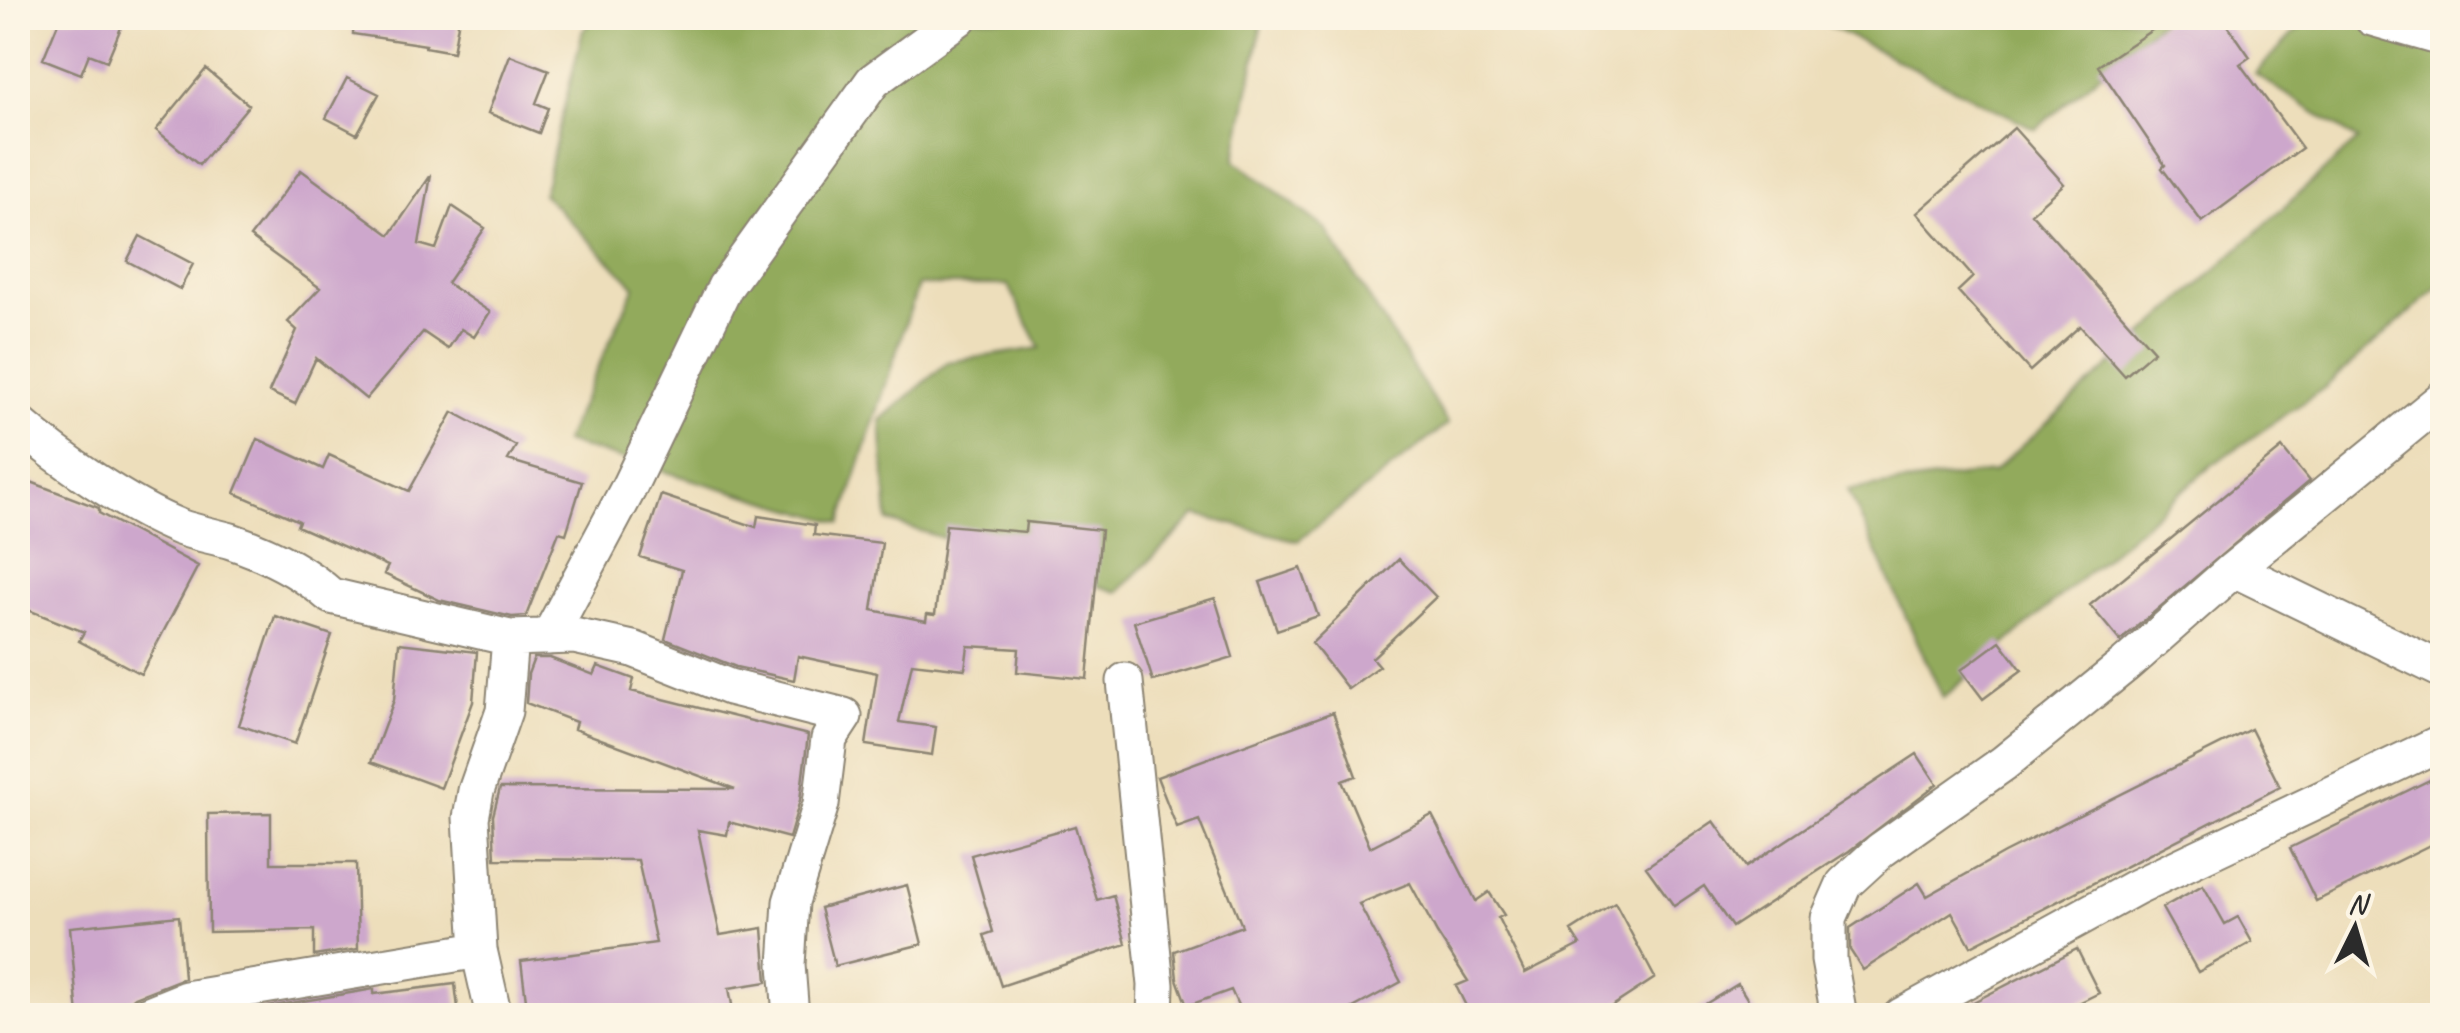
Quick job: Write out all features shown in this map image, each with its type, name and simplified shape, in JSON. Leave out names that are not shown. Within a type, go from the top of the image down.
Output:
[{"type":"street","points":[[549,637],[628,489],[725,288],[873,82],[960,18]]},
{"type":"street","points":[[2372,18],[2442,38]]},
{"type":"street","points":[[1839,1016],[1829,960],[1829,918],[1844,884],[1881,850],[2004,762],[2096,689],[2234,569],[2442,399]]},
{"type":"street","points":[[18,422],[62,458],[162,518],[179,527],[234,542],[308,576],[331,596],[510,638],[574,636],[634,650],[730,687],[844,716],[829,739],[821,804],[791,902],[787,965],[791,1016]]},
{"type":"street","points":[[2234,569],[2442,670]]},
{"type":"street","points":[[494,1016],[479,950],[472,818],[476,791],[504,711],[510,638]]},
{"type":"street","points":[[1125,680],[1156,1016]]},
{"type":"street","points":[[1900,1016],[2136,887],[2442,742]]},
{"type":"street","points":[[144,1016],[186,999],[479,950]]},
{"type":"green space","points":[[595,18],[1263,18],[1235,160],[1326,229],[1448,424],[1298,541],[1196,515],[1118,592],[888,521],[881,420],[948,362],[1040,348],[1008,285],[918,285],[841,523],[564,442],[635,286],[543,194],[583,30]]},
{"type":"green space","points":[[1818,18],[2164,18],[2036,129]]},
{"type":"green space","points":[[2308,18],[2442,18],[2442,284],[2324,388],[2212,465],[1943,698],[1848,490],[1993,472],[2358,140],[2255,74]]},
{"type":"building","points":[[60,18],[125,18],[107,61],[89,54],[81,74],[43,59]]},
{"type":"building","points":[[354,18],[459,18],[453,52],[353,34]]},
{"type":"building","points":[[2170,18],[2223,18],[2250,57],[2240,64],[2302,148],[2202,222],[2162,168],[2165,165],[2098,66]]},
{"type":"building","points":[[510,55],[549,70],[536,103],[548,108],[539,133],[488,113]]},
{"type":"building","points":[[206,69],[249,105],[199,165],[156,130]]},
{"type":"building","points":[[347,78],[379,94],[357,134],[326,118]]},
{"type":"building","points":[[2014,128],[2064,184],[2031,213],[2154,351],[2125,376],[2080,326],[2030,371],[1958,291],[1973,277],[1917,213]]},
{"type":"building","points":[[301,170],[390,235],[431,175],[419,244],[436,249],[452,206],[485,228],[447,283],[490,312],[474,337],[461,329],[448,349],[423,332],[366,399],[316,358],[295,404],[269,392],[297,330],[288,322],[320,288],[250,237]]},
{"type":"building","points":[[140,236],[193,264],[180,289],[127,261]]},
{"type":"building","points":[[453,412],[516,446],[508,460],[582,482],[566,534],[559,532],[526,616],[512,617],[439,600],[384,574],[388,566],[297,526],[299,521],[235,493],[258,439],[323,469],[329,455],[409,491]]},
{"type":"building","points":[[2282,448],[2309,481],[2120,641],[2090,605]]},
{"type":"building","points":[[18,477],[99,508],[99,513],[198,566],[141,674],[79,641],[84,632],[18,606]]},
{"type":"building","points":[[661,495],[756,527],[758,516],[815,525],[814,535],[882,543],[872,610],[926,621],[927,614],[935,615],[946,525],[1025,532],[1026,522],[1101,530],[1087,679],[1017,672],[1019,649],[968,646],[965,669],[912,663],[899,722],[936,727],[932,755],[866,745],[877,673],[798,656],[794,680],[736,667],[665,639],[682,570],[640,557]]},
{"type":"building","points":[[1399,559],[1436,597],[1372,658],[1379,666],[1348,689],[1312,643]]},
{"type":"building","points":[[1301,568],[1318,616],[1277,630],[1260,582]]},
{"type":"building","points":[[1215,598],[1233,657],[1153,681],[1134,622]]},
{"type":"building","points":[[275,616],[332,635],[295,744],[239,725]]},
{"type":"building","points":[[2000,641],[2022,670],[1983,699],[1961,670]]},
{"type":"building","points":[[399,643],[477,652],[473,702],[441,788],[371,762],[394,700]]},
{"type":"building","points":[[534,658],[550,658],[594,675],[598,666],[634,679],[631,691],[808,735],[800,800],[789,838],[729,822],[727,835],[698,830],[720,935],[763,928],[767,982],[729,988],[734,1016],[528,1016],[521,961],[656,943],[638,860],[495,859],[493,816],[500,788],[735,789],[574,729],[576,722],[526,703],[528,674]]},
{"type":"building","points":[[1333,712],[1356,776],[1342,781],[1370,847],[1432,815],[1476,901],[1489,892],[1504,915],[1498,918],[1525,973],[1580,945],[1571,931],[1615,903],[1655,978],[1597,1016],[1471,1016],[1456,986],[1468,981],[1410,883],[1359,904],[1401,982],[1338,1016],[1243,1016],[1231,990],[1187,1006],[1177,979],[1174,951],[1242,926],[1199,820],[1177,828],[1157,777]]},
{"type":"building","points":[[2251,729],[2280,787],[1971,946],[1952,912],[1863,970],[1850,950],[1850,928],[1919,883],[1927,896]]},
{"type":"building","points":[[1917,754],[1937,784],[1849,851],[1732,927],[1704,886],[1674,906],[1646,867],[1714,821],[1746,867]]},
{"type":"building","points":[[2442,774],[2442,839],[2316,901],[2290,848]]},
{"type":"building","points":[[271,813],[271,863],[356,863],[358,949],[314,956],[314,930],[209,932],[208,814]]},
{"type":"building","points":[[1075,826],[1097,900],[1113,895],[1126,944],[1001,986],[984,935],[993,932],[971,855]]},
{"type":"building","points":[[907,885],[922,944],[835,966],[820,908]]},
{"type":"building","points":[[2203,885],[2225,924],[2238,917],[2252,942],[2198,972],[2162,908]]},
{"type":"building","points":[[179,916],[184,978],[135,997],[127,1004],[123,1016],[78,1016],[70,927]]},
{"type":"building","points":[[2077,949],[2099,993],[2052,1016],[1946,1016]]},
{"type":"building","points":[[455,984],[459,1016],[233,1016],[374,989],[374,994]]},
{"type":"building","points":[[1738,984],[1758,1016],[1686,1016]]}]
